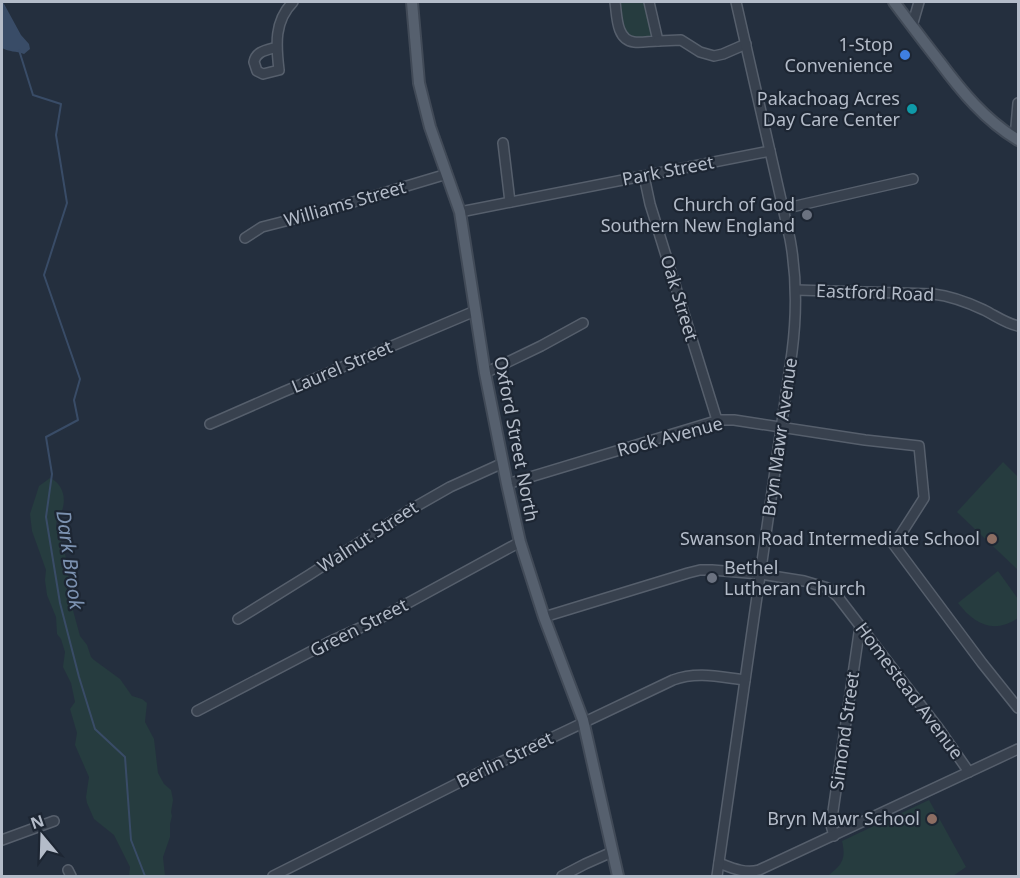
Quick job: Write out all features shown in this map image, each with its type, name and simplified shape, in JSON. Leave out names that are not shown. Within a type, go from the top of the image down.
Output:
[{"type":"main road","name":"Oxford Street North","points":[[412,2],[418,83],[430,127],[460,212],[485,373],[520,542],[544,616],[584,722],[618,876]]},
{"type":"main road","points":[[894,2],[973,104],[1017,139]]},
{"type":"street","points":[[277,47],[281,17],[293,2]]},
{"type":"street","points":[[615,2],[619,29],[625,38],[635,42],[681,40],[700,52],[714,56],[746,44]]},
{"type":"street","points":[[649,2],[658,41]]},
{"type":"street","name":"Bryn Mawr Avenue","points":[[717,876],[795,328],[796,290],[791,246],[736,2]]},
{"type":"street","points":[[912,26],[919,2]]},
{"type":"street","points":[[1017,139],[1018,103]]},
{"type":"street","points":[[503,143],[510,202]]},
{"type":"street","name":"Park Street","points":[[460,212],[770,152]]},
{"type":"street","name":"Williams Street","points":[[245,238],[262,227],[314,214],[447,174]]},
{"type":"street","name":"Oak Street","points":[[644,176],[650,204],[717,420]]},
{"type":"street","points":[[783,209],[913,179]]},
{"type":"street","name":"Eastford Road","points":[[796,290],[933,294],[971,304],[1004,322],[1018,326]]},
{"type":"street","name":"Laurel Street","points":[[210,424],[475,310]]},
{"type":"street","points":[[485,373],[541,346],[583,322]]},
{"type":"street","name":"Rock Avenue","points":[[507,484],[717,420],[734,420],[919,446],[924,498],[894,546],[1018,708]]},
{"type":"street","name":"Walnut Street","points":[[238,619],[408,511],[450,487],[503,463]]},
{"type":"street","name":"Green Street","points":[[197,711],[329,642],[375,621],[520,542]]},
{"type":"street","name":"Homestead Avenue","points":[[544,616],[696,571],[760,574],[804,581],[828,588],[834,592],[939,729],[969,772]]},
{"type":"street","name":"Simond Street","points":[[834,836],[831,825],[860,626]]},
{"type":"street","name":"Berlin Street","points":[[273,876],[436,794],[673,680],[702,674],[745,680]]},
{"type":"street","points":[[719,862],[740,870],[756,871],[1018,749]]},
{"type":"street","points":[[2,840],[54,821]]},
{"type":"street","points":[[562,876],[612,852]]},
{"type":"green space","points":[[616,2],[649,2],[658,41],[623,36]]},
{"type":"green space","points":[[1003,462],[1018,477],[1018,570],[957,512]]},
{"type":"green space","points":[[50,478],[60,486],[63,494],[64,503],[56,525],[67,561],[66,571],[73,585],[71,603],[80,636],[94,660],[120,679],[132,696],[147,703],[145,722],[154,739],[158,773],[164,784],[171,790],[173,800],[170,837],[163,857],[165,876],[129,876],[130,867],[114,835],[94,819],[87,803],[89,777],[75,745],[77,733],[70,709],[75,702],[71,683],[63,667],[65,652],[57,634],[56,617],[47,595],[46,570],[32,531],[30,514],[39,486]]},
{"type":"green space","points":[[998,571],[1018,599],[1018,618],[1001,626],[985,625],[971,617],[958,603]]},
{"type":"green space","points":[[929,800],[966,867],[953,876],[829,875],[842,860],[844,852],[842,841]]},
{"type":"water","points":[[2,2],[21,35],[29,44],[30,49],[24,54],[2,48]]},
{"type":"waterway","name":"Dark Brook","points":[[19,50],[33,95],[61,104],[56,135],[67,203],[44,275],[80,379],[74,400],[78,420],[46,437],[52,474],[46,517],[60,603],[95,729],[125,757],[131,840],[145,876]]},
{"type":"place","name":"1-Stop Convenience","points":[[905,55]]},
{"type":"place","name":"Pakachoag Acres Day Care Center","points":[[912,109]]},
{"type":"place","name":"Church of God Southern New England","points":[[807,215]]},
{"type":"place","name":"Swanson Road Intermediate School","points":[[992,539]]},
{"type":"place","name":"Bethel Lutheran Church","points":[[712,578]]},
{"type":"place","name":"Bryn Mawr School","points":[[932,819]]}]
